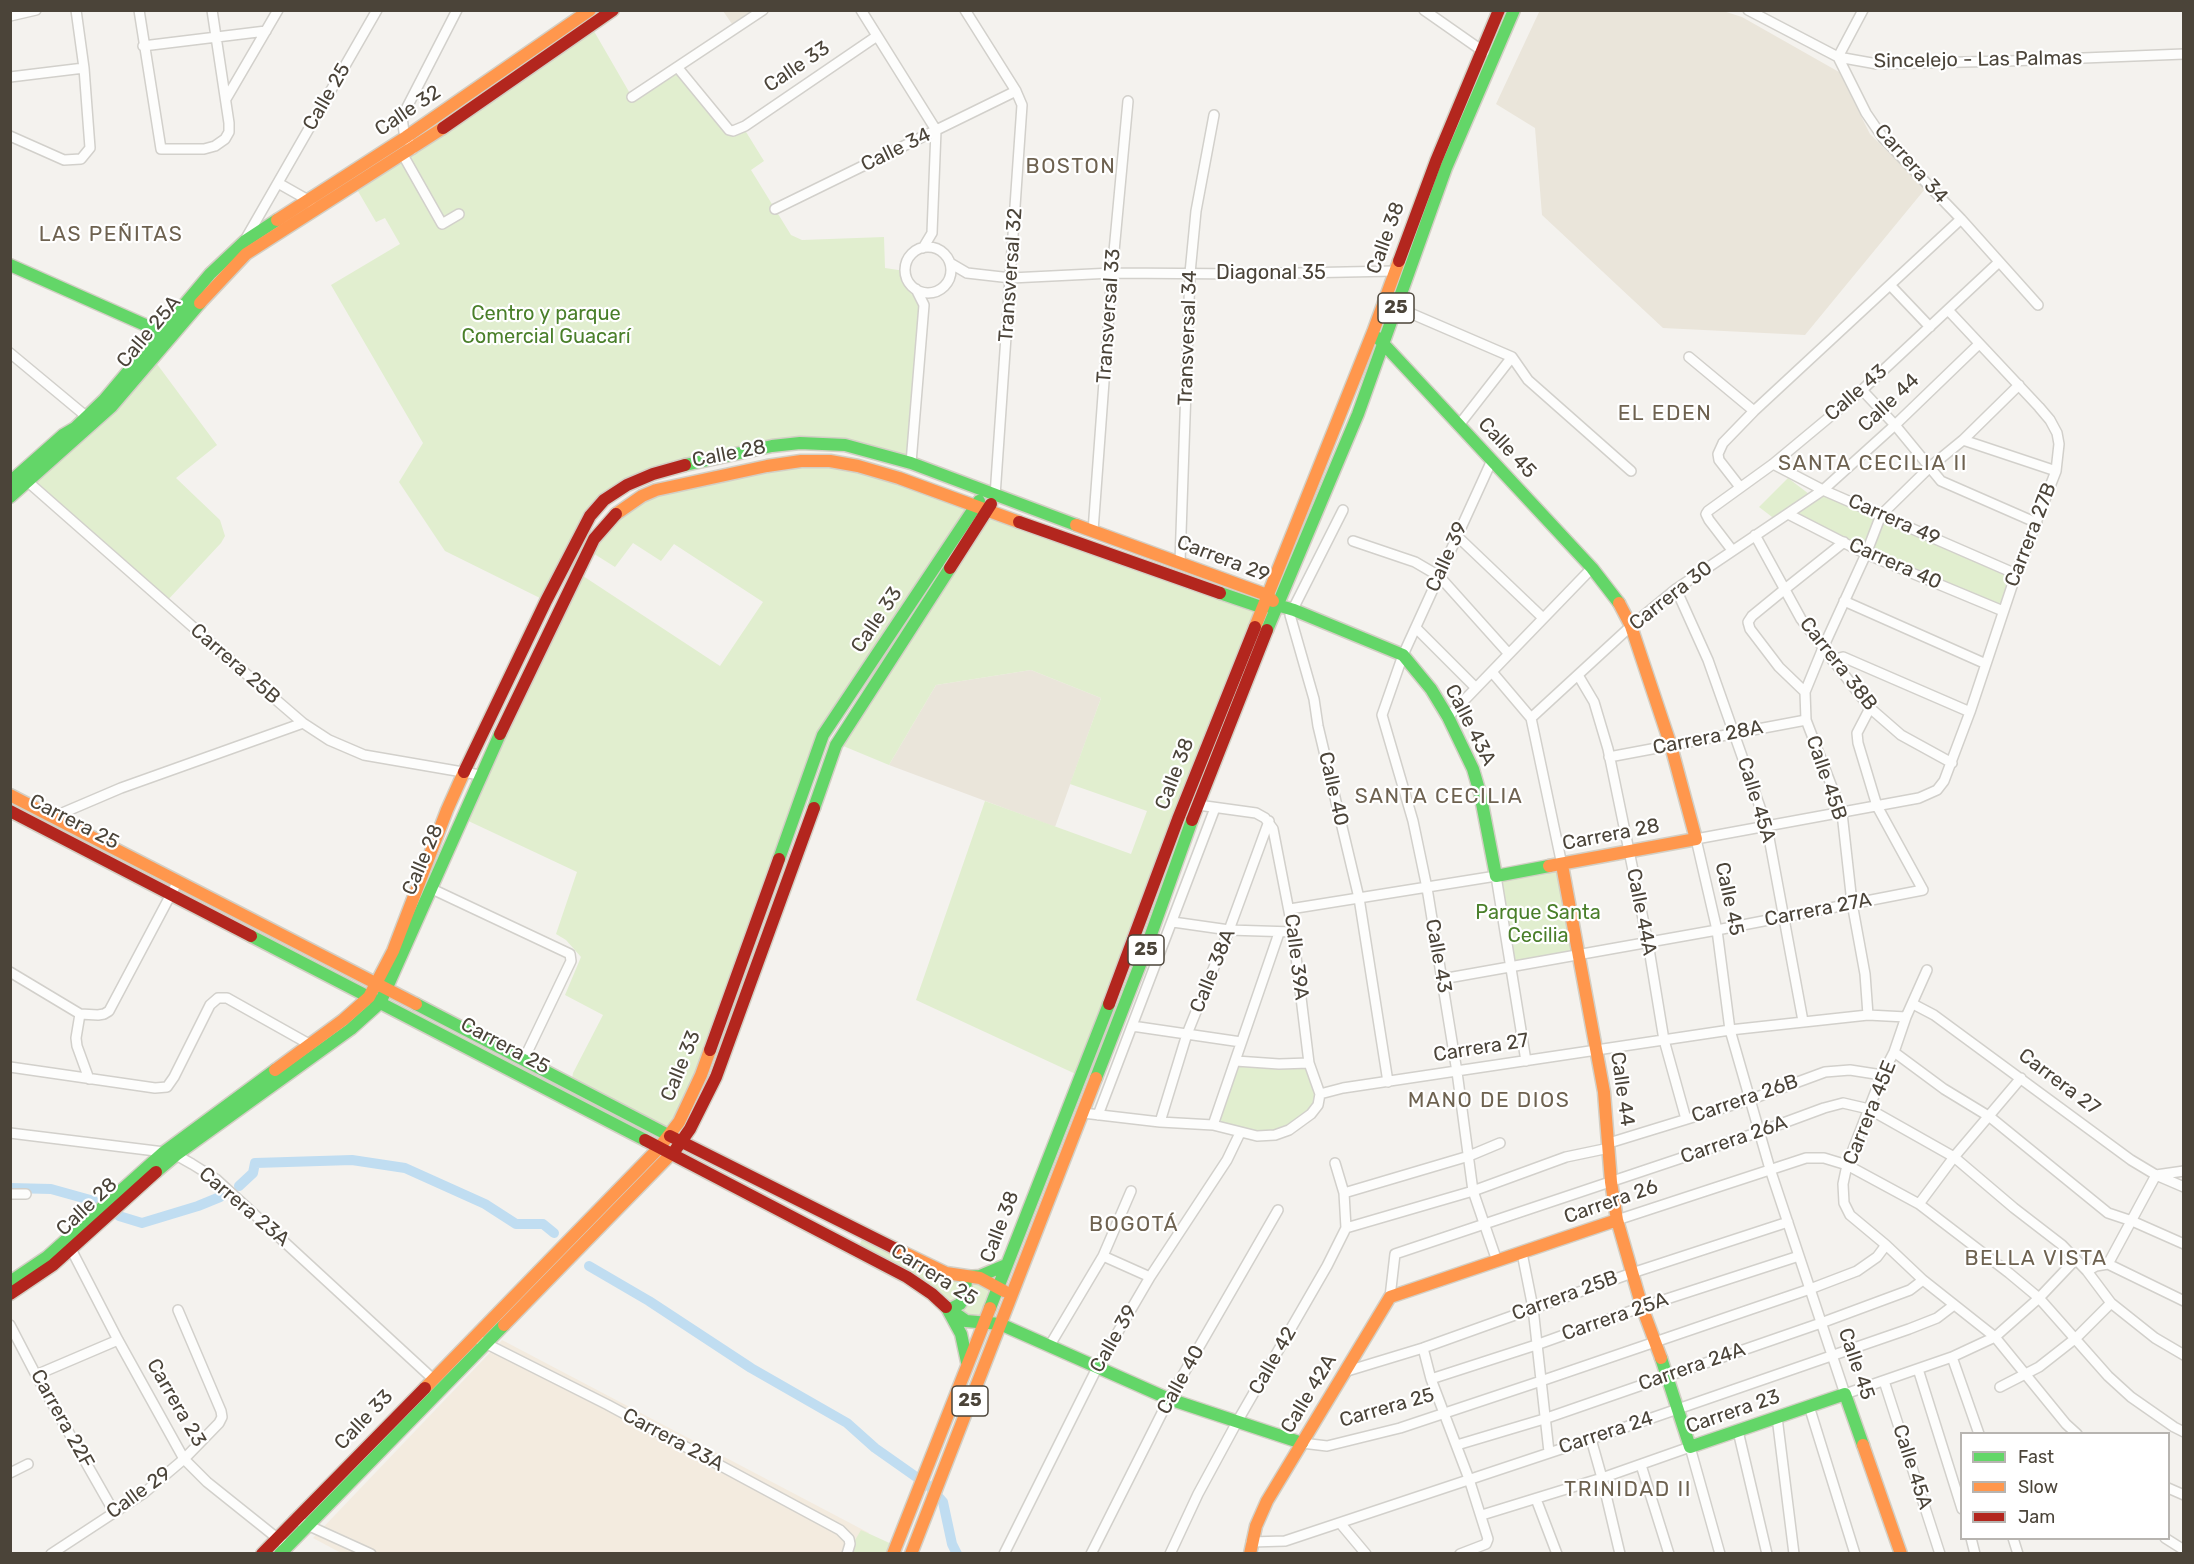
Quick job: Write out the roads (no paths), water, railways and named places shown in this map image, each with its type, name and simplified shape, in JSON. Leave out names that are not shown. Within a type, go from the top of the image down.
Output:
[{"type":"main road","name":"Calle 32","points":[[312,205],[590,10]]},
{"type":"main road","name":"Calle 32","points":[[245,241],[408,152],[613,10]]},
{"type":"main road","name":"Calle 38","points":[[893,1554],[1106,1012],[1178,819],[1374,332],[1436,161],[1499,10]]},
{"type":"main road","name":"Calle 38","points":[[911,1554],[1143,957],[1198,805],[1277,605],[1358,414],[1446,168],[1514,10]]},
{"type":"main road","name":"Calle 25A","points":[[10,497],[111,407],[178,327],[236,264],[312,205]]},
{"type":"main road","name":"Calle 25A","points":[[10,482],[63,435],[75,428],[104,400],[210,274],[245,241]]},
{"type":"main road","points":[[12,269],[161,332]]},
{"type":"main road","name":"Calle 45","points":[[1374,332],[1592,568],[1618,602],[1631,626],[1671,746],[1696,839]]},
{"type":"main road","points":[[27,481],[26,474],[66,439],[75,428]]},
{"type":"main road","name":"Carrera 29","points":[[772,446],[800,443],[845,446],[911,463],[990,494],[1180,562],[1264,601]]},
{"type":"main road","name":"Calle 28","points":[[382,987],[447,810],[590,516],[604,500],[627,485],[653,474],[772,446]]},
{"type":"main road","name":"Calle 28","points":[[10,1294],[36,1279],[71,1249],[170,1153],[367,1017],[432,889],[480,775],[594,539],[616,513],[656,490],[767,466],[801,461],[830,461]]},
{"type":"main road","name":"Carrera 29","points":[[830,461],[858,466],[899,478],[982,509],[1277,605]]},
{"type":"main road","name":"Calle 33","points":[[262,1554],[281,1546],[307,1524],[486,1345],[671,1155],[681,1141],[699,1114],[716,1077],[836,743],[990,494]]},
{"type":"main road","name":"Calle 33","points":[[281,1546],[294,1519],[669,1135],[687,1108],[700,1075],[786,843],[823,735],[982,509]]},
{"type":"main road","name":"Calle 43A","points":[[1277,605],[1403,655],[1425,681],[1448,717],[1473,769],[1480,793],[1496,876]]},
{"type":"main road","name":"Carrera 25","points":[[10,795],[669,1135],[900,1251],[946,1273],[980,1278],[1012,1294]]},
{"type":"main road","name":"Carrera 25","points":[[10,811],[907,1277],[932,1294],[948,1310],[966,1321],[1000,1324],[1169,1399],[1302,1443]]},
{"type":"main road","name":"Carrera 28","points":[[1496,876],[1696,839]]},
{"type":"main road","points":[[786,843],[800,848]]},
{"type":"main road","name":"Calle 44","points":[[1562,865],[1598,1050],[1617,1220],[1642,1307],[1656,1342],[1690,1447]]},
{"type":"main road","name":"Calle 28","points":[[10,1282],[47,1257],[170,1153],[309,1044],[374,1000]]},
{"type":"main road","name":"Carrera 26","points":[[1390,1297],[1617,1220]]},
{"type":"main road","points":[[967,1364],[961,1334],[948,1310],[962,1300],[968,1287],[966,1277],[980,1276],[1006,1265]]},
{"type":"main road","name":"Calle 42A","points":[[1250,1548],[1261,1513],[1390,1297]]},
{"type":"main road","name":"Calle 45","points":[[1845,1394],[1901,1554]]},
{"type":"main road","name":"Carrera 23","points":[[1690,1447],[1845,1394]]},
{"type":"street","points":[[10,16],[36,10]]},
{"type":"street","points":[[10,136],[64,160],[81,159],[90,148],[84,68],[76,10]]},
{"type":"street","points":[[139,10],[161,149],[204,149],[215,146],[225,139],[229,132],[212,10]]},
{"type":"street","points":[[226,99],[278,10]]},
{"type":"street","name":"Calle 25","points":[[245,241],[377,10]]},
{"type":"street","points":[[457,10],[406,106],[402,124],[408,152],[442,224],[459,214]]},
{"type":"street","points":[[632,97],[763,10]]},
{"type":"street","points":[[874,10],[862,12],[936,130],[932,233],[923,248]]},
{"type":"street","name":"Transversal 32","points":[[965,10],[1016,91],[1022,105],[996,483],[990,494]]},
{"type":"street","points":[[1424,10],[1481,51],[1494,57]]},
{"type":"street","name":"Sincelejo - Las Palmas","points":[[1748,10],[1838,57],[1876,64],[2008,62],[2184,54]]},
{"type":"street","points":[[1838,57],[1863,10]]},
{"type":"street","points":[[143,46],[266,31]]},
{"type":"street","name":"Calle 33","points":[[678,68],[729,130],[738,129],[877,36]]},
{"type":"street","name":"Carrera 34","points":[[1838,57],[1866,113],[1883,138],[1961,219],[2038,305]]},
{"type":"street","points":[[10,77],[84,68]]},
{"type":"street","name":"Calle 34","points":[[775,209],[1016,91]]},
{"type":"street","name":"Transversal 33","points":[[1093,531],[1112,273],[1128,101]]},
{"type":"street","name":"Transversal 34","points":[[1180,562],[1190,273],[1196,211],[1214,115]]},
{"type":"street","points":[[278,183],[312,205]]},
{"type":"street","points":[[1740,487],[1722,466],[1718,454],[1723,443],[1754,411],[1961,219]]},
{"type":"street","points":[[932,233],[950,263],[951,277],[948,283]]},
{"type":"street","points":[[911,463],[924,305],[916,289],[906,277],[906,262],[915,251],[923,248],[932,247],[944,253]]},
{"type":"street","name":"Calle 43","points":[[1731,550],[1706,514],[1711,508],[1773,464],[1862,390],[1999,262]]},
{"type":"street","name":"Diagonal 35","points":[[950,263],[968,273],[1011,278],[1112,273],[1395,272]]},
{"type":"street","points":[[924,305],[938,290],[968,273]]},
{"type":"street","points":[[1890,285],[1930,327]]},
{"type":"street","points":[[916,289],[930,292],[938,290]]},
{"type":"street","points":[[1396,307],[1512,357],[1528,380],[1631,471]]},
{"type":"street","name":"Carrera 27B","points":[[1937,790],[1952,763],[2016,574],[2056,471],[2059,444],[2057,433],[2050,420],[1948,310]]},
{"type":"street","name":"Calle 44","points":[[1823,490],[1979,344]]},
{"type":"street","points":[[10,353],[87,417]]},
{"type":"street","points":[[1459,425],[1512,357]]},
{"type":"street","points":[[1689,357],[1754,411]]},
{"type":"street","points":[[1806,720],[1805,692],[1822,648],[1866,554],[1881,514],[1930,467],[1963,440],[2019,385]]},
{"type":"street","points":[[1862,390],[1895,425],[1941,481],[2037,523]]},
{"type":"street","points":[[1963,440],[2056,471]]},
{"type":"street","name":"Calle 39","points":[[1403,655],[1492,460]]},
{"type":"street","name":"Carrera 49","points":[[1773,464],[1823,490],[2016,574]]},
{"type":"street","name":"Carrera 25B","points":[[27,481],[303,723],[329,740],[364,755],[480,775]]},
{"type":"street","name":"Carrera 30","points":[[1532,718],[1631,626],[1677,589],[1731,550],[1823,490]]},
{"type":"street","points":[[1294,610],[1343,510]]},
{"type":"street","name":"Carrera 40","points":[[1788,514],[1866,554],[2003,611]]},
{"type":"street","name":"Carrera 38B","points":[[1755,535],[1801,619],[1870,708],[1901,735],[1952,763]]},
{"type":"street","points":[[1457,536],[1544,618]]},
{"type":"street","points":[[1353,541],[1415,562],[1439,576],[1509,654]]},
{"type":"street","points":[[1805,692],[1779,667],[1750,629],[1748,622],[1844,542]]},
{"type":"street","points":[[1448,717],[1592,568]]},
{"type":"street","name":"Calle 45A","points":[[1677,589],[1708,660],[1767,827],[1803,1021]]},
{"type":"street","points":[[1844,601],[1986,664]]},
{"type":"street","name":"Calle 40","points":[[1294,610],[1290,615],[1291,621],[1314,699],[1318,726],[1359,898],[1388,1082]]},
{"type":"street","points":[[1416,628],[1476,688]]},
{"type":"street","name":"Calle 43","points":[[1403,655],[1382,715],[1413,821],[1427,888],[1458,1072],[1473,1191],[1497,1261]]},
{"type":"street","points":[[1832,660],[1843,657],[1970,712]]},
{"type":"street","name":"Calle 44","points":[[1492,672],[1532,718],[1562,865]]},
{"type":"street","name":"Calle 44A","points":[[1578,675],[1594,702],[1609,757],[1648,943],[1664,1040],[1686,1119]]},
{"type":"street","points":[[1870,708],[1857,733],[1876,806]]},
{"type":"street","name":"Carrera 28A","points":[[1609,757],[1806,720]]},
{"type":"street","name":"Calle 45B","points":[[1806,720],[1842,813],[1852,903],[1865,974],[1868,1015]]},
{"type":"street","points":[[53,817],[121,788],[303,723]]},
{"type":"street","name":"Carrera 28","points":[[1696,839],[1919,798],[1937,790]]},
{"type":"street","points":[[1198,805],[1256,813],[1269,822]]},
{"type":"street","name":"Carrera 27A","points":[[1442,979],[1648,943],[1923,890],[1876,806]]},
{"type":"street","points":[[1098,1114],[1215,808]]},
{"type":"street","name":"Calle 39A","points":[[1269,822],[1277,839],[1290,909],[1309,1063],[1320,1094]]},
{"type":"street","name":"Calle 38A","points":[[1160,1122],[1187,1034],[1269,822]]},
{"type":"street","name":"Calle 45","points":[[1696,839],[1717,930],[1730,1030],[1770,1169],[1845,1394]]},
{"type":"street","name":"Carrera 28","points":[[1290,909],[1496,876]]},
{"type":"street","name":"Calle 43A","points":[[1496,876],[1526,1061]]},
{"type":"street","points":[[10,972],[81,1014],[98,1015],[109,1011],[178,881]]},
{"type":"street","points":[[432,889],[570,954],[571,961],[524,1059]]},
{"type":"street","points":[[1173,922],[1229,930],[1293,932]]},
{"type":"street","points":[[1214,1125],[1279,933]]},
{"type":"street","name":"Carrera 45E","points":[[1927,970],[1847,1165],[1844,1203],[1850,1215],[1923,1280],[1995,1337],[2066,1424],[2076,1432]]},
{"type":"street","points":[[10,1067],[155,1088],[166,1087],[174,1077],[210,1005],[218,998],[227,998],[309,1044]]},
{"type":"street","name":"Carrera 27","points":[[1913,1004],[1934,1015],[2101,1138],[2156,1175],[2184,1187]]},
{"type":"street","points":[[81,1014],[76,1038],[89,1079]]},
{"type":"street","name":"Carrera 27","points":[[1320,1094],[1343,1088],[1730,1030],[1868,1015],[1906,1017]]},
{"type":"street","points":[[1132,1026],[1241,1042]]},
{"type":"street","points":[[1894,1052],[1944,1089],[1990,1117],[2108,1214],[2132,1221],[2184,1244]]},
{"type":"street","points":[[1236,1061],[1279,1064],[1309,1063]]},
{"type":"street","name":"Carrera 26B","points":[[1346,1228],[1473,1191],[1566,1157],[1609,1146],[1749,1100],[1825,1072],[1851,1070],[1882,1075]]},
{"type":"street","points":[[1919,1204],[1954,1157],[2021,1078]]},
{"type":"street","points":[[1083,1113],[1160,1122],[1214,1125],[1257,1136],[1275,1135],[1289,1130],[1311,1114],[1318,1105],[1320,1094]]},
{"type":"street","name":"Carrera 26A","points":[[1395,1254],[1824,1108],[1843,1103],[1869,1108]]},
{"type":"street","points":[[1869,1108],[1954,1157],[2062,1245],[2087,1271],[2111,1302],[2155,1338],[2184,1355]]},
{"type":"street","name":"Carrera 23A","points":[[10,1133],[170,1153],[216,1179],[432,1378]]},
{"type":"street","name":"Calle 39","points":[[1004,1554],[1098,1366],[1150,1276],[1227,1161],[1240,1133]]},
{"type":"street","points":[[1344,1193],[1469,1156],[1500,1143]]},
{"type":"street","name":"Carrera 26","points":[[1617,1220],[1806,1158],[1824,1158],[1847,1165],[1919,1204],[2039,1298],[2076,1338]]},
{"type":"street","name":"Calle 42","points":[[1170,1554],[1198,1494],[1327,1266],[1346,1228],[1344,1193],[1335,1163]]},
{"type":"street","points":[[2108,1264],[2156,1175],[2184,1171]]},
{"type":"street","points":[[1050,1345],[1103,1256],[1131,1191]]},
{"type":"street","points":[[10,1194],[26,1194]]},
{"type":"street","name":"Calle 40","points":[[1091,1554],[1169,1399],[1278,1210]]},
{"type":"street","name":"Carrera 25B","points":[[1344,1372],[1423,1348],[1632,1273],[1788,1222]]},
{"type":"street","name":"Carrera 25","points":[[1302,1443],[1327,1446],[1400,1428],[1656,1342],[1857,1271],[1877,1257],[1886,1245]]},
{"type":"street","name":"Carrera 23","points":[[71,1249],[184,1459],[281,1546]]},
{"type":"street","points":[[1522,1253],[1533,1308],[1549,1452]]},
{"type":"street","name":"Calle 42A","points":[[1390,1297],[1395,1254]]},
{"type":"street","points":[[1103,1256],[1150,1276]]},
{"type":"street","name":"Carrera 25A","points":[[1431,1379],[1799,1256]]},
{"type":"street","name":"Carrera 23","points":[[1845,1394],[1952,1358],[1995,1337],[2039,1298],[2076,1259]]},
{"type":"street","points":[[2087,1271],[2096,1266],[2108,1264],[2184,1300]]},
{"type":"street","name":"Carrera 24A","points":[[1456,1445],[1544,1419],[1821,1323],[1910,1290],[1923,1280]]},
{"type":"street","points":[[2000,1387],[2027,1375],[2076,1338],[2111,1302]]},
{"type":"street","name":"Carrera 24","points":[[1250,1548],[1285,1541],[1340,1523],[1833,1357],[1937,1318],[1954,1305]]},
{"type":"street","name":"Calle 29","points":[[51,1554],[144,1493],[184,1459],[219,1424],[222,1417],[221,1411],[178,1310]]},
{"type":"street","name":"Carrera 22F","points":[[10,1325],[114,1512]]},
{"type":"street","name":"Carrera 23A","points":[[473,1337],[618,1411],[840,1530],[849,1539],[847,1554]]},
{"type":"street","points":[[2076,1338],[2108,1376],[2131,1397],[2184,1432]]},
{"type":"street","points":[[36,1375],[118,1340]]},
{"type":"street","points":[[1423,1348],[1431,1379],[1482,1515],[1488,1542],[1460,1554]]},
{"type":"street","points":[[1952,1358],[1978,1432]]},
{"type":"street","points":[[1918,1369],[1960,1503]]},
{"type":"street","name":"Calle 45A","points":[[1884,1381],[1940,1554]]},
{"type":"street","points":[[1809,1406],[1855,1554]]},
{"type":"street","points":[[1777,1417],[1794,1554]]},
{"type":"street","points":[[1738,1431],[1767,1554]]},
{"type":"street","points":[[1591,1439],[1620,1554]]},
{"type":"street","name":"Calle 44","points":[[1690,1447],[1720,1554]]},
{"type":"street","name":"Carrera 23","points":[[1482,1515],[1536,1500],[1690,1447]]},
{"type":"street","points":[[10,1473],[28,1464]]},
{"type":"street","points":[[1641,1465],[1669,1554]]},
{"type":"street","points":[[2170,1488],[2184,1495]]},
{"type":"street","points":[[1536,1500],[1557,1554]]},
{"type":"street","points":[[294,1519],[371,1554]]},
{"type":"street","points":[[1340,1523],[1366,1554]]},
{"type":"street","points":[[2167,1540],[2184,1550]]},
{"type":"waterway","points":[[239,1186],[253,1173],[255,1163],[352,1160],[405,1168],[485,1204],[516,1224],[543,1224],[554,1233]]},
{"type":"waterway","points":[[10,1188],[51,1189],[94,1201]]},
{"type":"waterway","points":[[119,1216],[142,1223],[220,1197]]},
{"type":"waterway","points":[[589,1266],[649,1301],[751,1368],[847,1423],[875,1448],[929,1486],[943,1502],[952,1544],[957,1554]]},
{"type":"district","name":"BOSTON","points":[[1071,167]]},
{"type":"district","name":"LAS PEÑITAS","points":[[111,235]]},
{"type":"district","name":"EL EDEN","points":[[1665,414]]},
{"type":"district","name":"SANTA CECILIA II","points":[[1873,464]]},
{"type":"district","name":"SANTA CECILIA","points":[[1439,797]]},
{"type":"district","name":"MANO DE DIOS","points":[[1489,1101]]},
{"type":"district","name":"BOGOTÁ","points":[[1134,1225]]},
{"type":"district","name":"BELLA VISTA","points":[[2036,1259]]},
{"type":"district","name":"TRINIDAD II","points":[[1628,1490]]},
{"type":"park label","name":"Centro y parque Comercial Guacarí","points":[[546,326]]},
{"type":"park label","name":"Parque Santa Cecilia","points":[[1538,924]]}]
